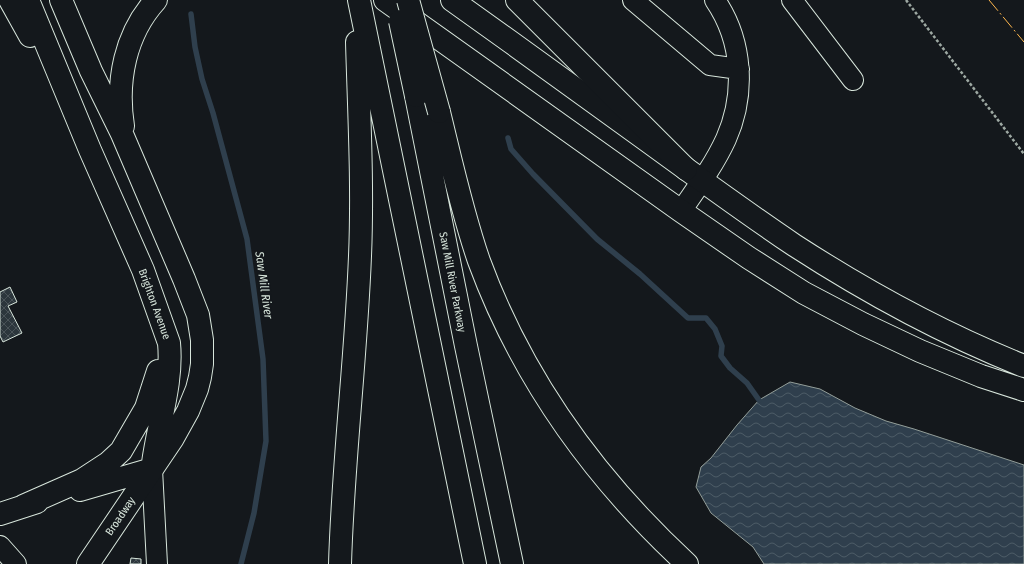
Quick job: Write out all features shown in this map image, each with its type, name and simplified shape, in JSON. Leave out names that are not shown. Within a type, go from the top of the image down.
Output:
[{"type":"main road","points":[[10,0],[90,150]]},
{"type":"main road","points":[[28,0],[90,150]]},
{"type":"main road","points":[[0,514],[152,468],[178,429],[193,401],[201,370],[202,340],[198,315],[194,303],[122,134],[91,71],[61,0]]},
{"type":"main road","points":[[133,161],[127,145],[121,112],[120,94],[122,76],[125,57],[131,38],[140,21],[156,0]]},
{"type":"main road","points":[[356,0],[365,62],[475,564]]},
{"type":"main road","points":[[340,564],[360,255],[365,62],[359,0]]},
{"type":"main road","points":[[370,0],[418,23]]},
{"type":"main road","points":[[385,0],[681,211],[776,276],[833,309],[863,324],[949,363],[1024,390]]},
{"type":"main road","name":"Saw Mill River Parkway","points":[[396,0],[467,353],[512,564]]},
{"type":"main road","points":[[408,0],[466,218],[479,260],[504,321],[531,372],[575,441],[604,477],[653,532],[687,564]]},
{"type":"main road","points":[[452,0],[694,175],[796,245],[851,279],[960,337],[1024,366]]},
{"type":"main road","points":[[517,0],[694,175]]},
{"type":"main road","name":"Brighton Avenue","points":[[90,150],[143,270],[170,347],[169,374],[152,468]]},
{"type":"main road","points":[[23,506],[82,480],[108,463],[121,451],[146,408],[157,376],[164,328]]},
{"type":"main road","name":"Broadway","points":[[88,564],[152,468]]},
{"type":"lane","points":[[633,0],[710,66],[739,69]]},
{"type":"lane","points":[[681,211],[694,175],[726,139],[732,122],[739,87],[739,69],[732,34],[726,18],[715,0]]},
{"type":"lane","points":[[792,0],[853,80]]},
{"type":"lane","points":[[152,468],[157,564]]},
{"type":"lane","points":[[0,546],[16,564]]},
{"type":"path","points":[[906,0],[1024,154]]},
{"type":"water","points":[[790,382],[820,389],[855,408],[886,421],[1024,465],[1024,564],[764,564],[753,547],[711,513],[696,487],[701,467],[711,458],[759,400]]},
{"type":"building","points":[[10,287],[17,302],[8,306],[22,333],[3,342],[0,336],[0,292]]},
{"type":"building","points":[[131,558],[141,559],[141,564],[130,564]]},
{"type":"waterway","name":"Saw Mill River","points":[[191,14],[195,47],[202,79],[213,113],[247,239],[263,359],[266,441],[254,513],[241,564]]},
{"type":"waterway","points":[[508,138],[511,149],[533,174],[597,239],[640,274],[688,318],[706,318],[715,329],[722,346],[721,356],[730,368],[747,383],[759,400]]},
{"type":"power","points":[[989,0],[1024,42]]}]
